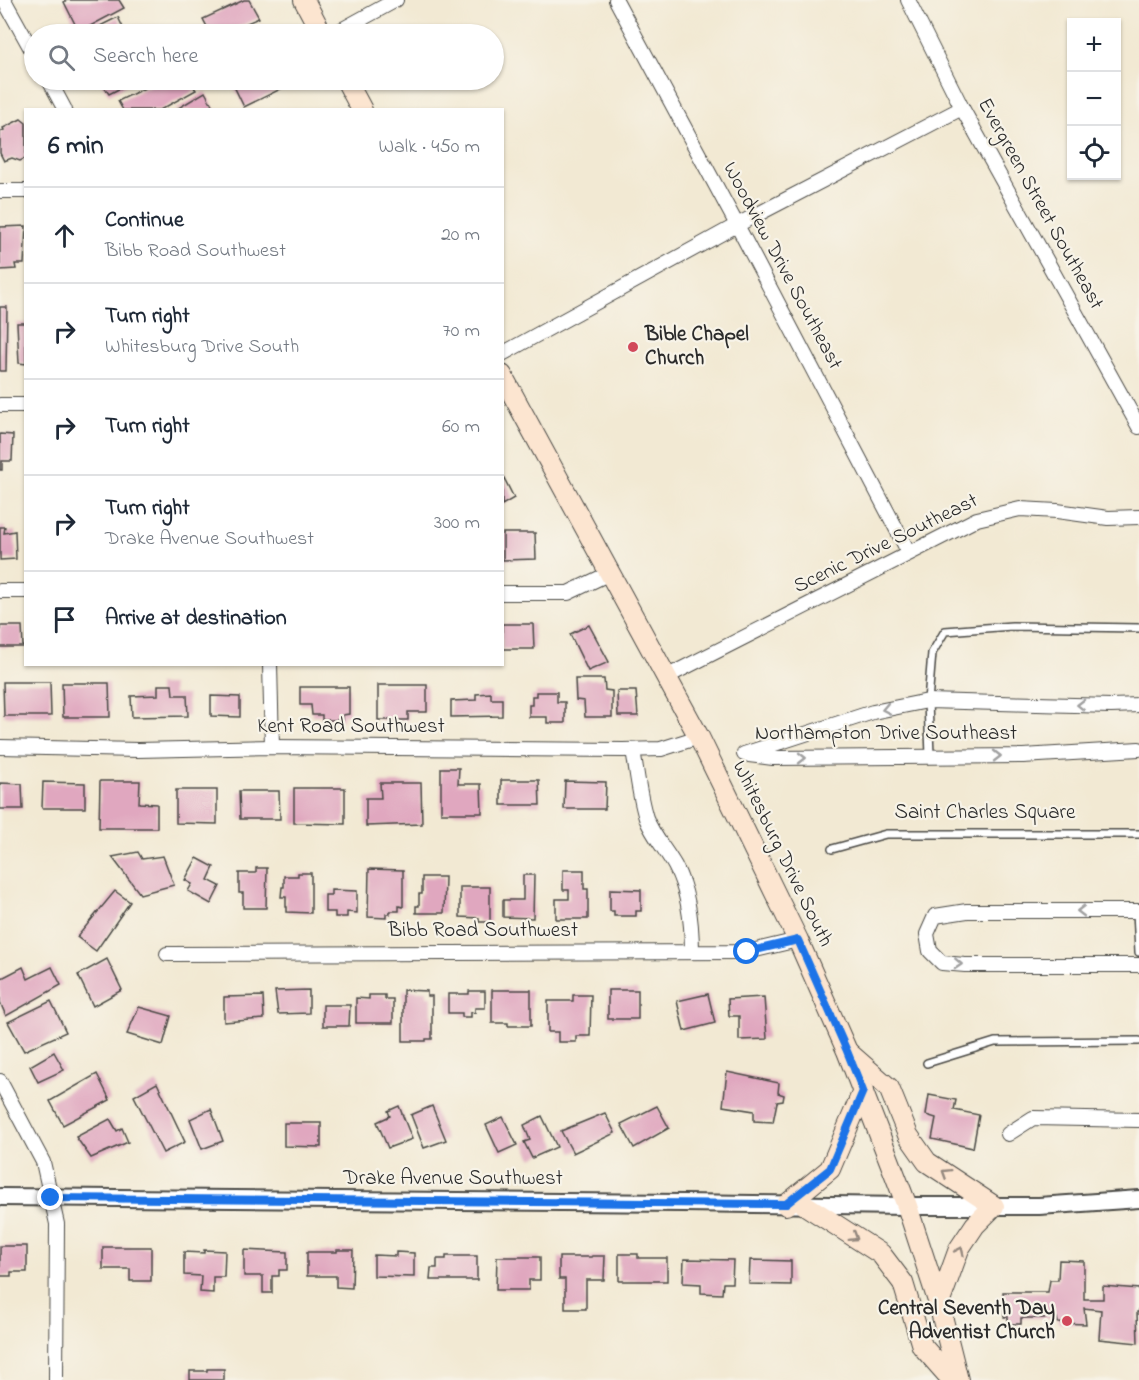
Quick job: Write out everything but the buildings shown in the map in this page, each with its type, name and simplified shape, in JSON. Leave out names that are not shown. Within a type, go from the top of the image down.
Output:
[{"type":"main road","points":[[304,0],[317,24]]},
{"type":"main road","points":[[351,90],[361,108]]},
{"type":"main road","name":"Whitesburg Drive South","points":[[504,379],[699,737],[798,940],[847,1051],[907,1206],[939,1304],[958,1380]]},
{"type":"main road","points":[[847,1051],[890,1088],[908,1135],[927,1162],[994,1206],[975,1224],[959,1249],[939,1304]]},
{"type":"main road","points":[[863,1091],[830,1169],[795,1205],[880,1254],[903,1283],[922,1346],[952,1380]]},
{"type":"street","points":[[4,0],[24,36]]},
{"type":"street","points":[[352,24],[396,0]]},
{"type":"street","name":"Woodview Drive Southeast","points":[[616,0],[909,553]]},
{"type":"street","name":"Evergreen Street Southeast","points":[[908,0],[962,108],[1139,427]]},
{"type":"street","points":[[54,90],[64,108]]},
{"type":"street","points":[[504,353],[737,225],[962,108]]},
{"type":"street","points":[[0,191],[24,191]]},
{"type":"street","points":[[0,405],[24,405]]},
{"type":"street","name":"Scenic Drive Southeast","points":[[666,677],[977,519],[1020,509],[1058,511],[1108,518],[1139,517]]},
{"type":"street","points":[[504,593],[568,593],[610,573]]},
{"type":"street","points":[[0,591],[24,591]]},
{"type":"street","points":[[270,666],[272,747]]},
{"type":"street","name":"Northampton Drive Southeast","points":[[1139,705],[928,701],[873,712],[744,754],[773,758],[1023,756],[1139,749]]},
{"type":"street","name":"Kent Road Southwest","points":[[0,747],[138,750],[272,747],[633,750],[662,749],[699,737]]},
{"type":"street","points":[[633,750],[646,819],[676,867],[685,892],[692,952]]},
{"type":"street","points":[[1138,911],[967,911],[935,916],[927,934],[930,951],[942,963],[1139,965]]},
{"type":"street","name":"Bibb Road Southwest","points":[[167,954],[747,952],[798,940]]},
{"type":"street","points":[[0,1081],[43,1162],[57,1224],[56,1380]]},
{"type":"street","points":[[1008,1134],[1033,1118],[1139,1120]]},
{"type":"street","name":"Drake Avenue Southwest","points":[[0,1197],[907,1206],[1039,1206],[1139,1199]]},
{"type":"lane","points":[[930,756],[928,701],[932,653],[945,631],[1012,626],[1139,628]]},
{"type":"lane","name":"Saint Charles Square","points":[[832,849],[886,834],[1139,834]]},
{"type":"lane","points":[[1138,911],[1139,952]]},
{"type":"lane","points":[[927,1063],[995,1042],[1139,1041]]},
{"type":"place","name":"Bible Chapel Church","points":[[633,347]]},
{"type":"place","name":"Central Seventh Day Adventist Church","points":[[1067,1321]]},
{"type":"route","points":[[51,1198],[786,1204],[830,1169],[863,1091],[798,940],[747,952]]}]
